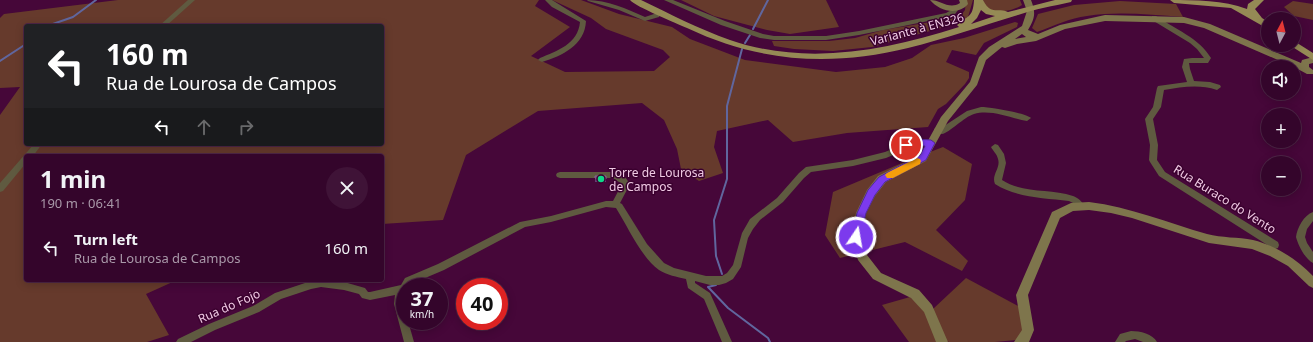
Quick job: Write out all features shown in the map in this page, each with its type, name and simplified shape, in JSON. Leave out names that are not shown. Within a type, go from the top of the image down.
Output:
[{"type":"main road","name":"Variante à EN326","points":[[634,0],[729,42],[786,55],[812,57],[845,57],[894,49],[1024,11],[1068,0]]},
{"type":"main road","points":[[934,38],[971,21],[977,11],[979,0]]},
{"type":"main road","points":[[979,0],[984,10],[991,14],[1024,11]]},
{"type":"main road","points":[[1174,0],[1233,6],[1259,19]]},
{"type":"main road","points":[[1210,0],[1231,0]]},
{"type":"main road","points":[[1259,19],[1251,9],[1253,4],[1260,0]]},
{"type":"main road","points":[[1301,52],[1310,64]]},
{"type":"street","points":[[164,24],[192,0]]},
{"type":"street","points":[[542,60],[564,51],[584,26],[583,21],[578,17],[553,5],[548,0]]},
{"type":"street","points":[[590,0],[621,9],[645,19],[657,15]]},
{"type":"street","points":[[663,9],[667,3],[667,0],[723,23],[762,36],[774,38],[826,38],[859,33],[948,15],[964,4],[963,0]]},
{"type":"street","points":[[934,0],[946,8],[955,10]]},
{"type":"street","points":[[942,342],[928,309],[915,294],[877,276],[862,257],[856,237],[861,213],[871,193],[882,179],[923,158],[944,119],[974,83],[982,59],[996,47],[1023,29],[1030,17],[1031,11],[1027,0]]},
{"type":"street","points":[[996,47],[1005,46],[1016,41],[1039,37],[1063,27],[1105,18],[1154,18],[1184,20],[1207,26],[1282,58],[1310,64]]},
{"type":"street","points":[[1154,18],[1206,53],[1208,58],[1206,61],[1186,61],[1185,66],[1191,77],[1191,83],[1217,87]]},
{"type":"street","points":[[1023,29],[1032,36],[1039,37]]},
{"type":"street","name":"Rua Buraco do Vento","points":[[1191,83],[1187,85],[1167,86],[1161,88],[1157,107],[1148,119],[1154,137],[1152,160],[1162,174],[1274,245]]},
{"type":"street","points":[[938,130],[942,131],[967,114],[982,110],[990,110],[1027,118]]},
{"type":"street","points":[[415,278],[523,224],[551,219],[606,204],[615,204],[619,206],[650,254],[661,266],[690,276],[711,281],[720,280],[730,276],[738,266],[746,234],[753,223],[760,214],[779,201],[803,172],[809,169],[853,163],[886,155],[916,142],[931,143]]},
{"type":"street","points":[[30,154],[36,146]]},
{"type":"street","points":[[995,147],[1002,156],[1002,166],[997,177],[998,182],[1002,186],[1013,190],[1070,198],[1076,201],[1081,207]]},
{"type":"street","points":[[0,188],[24,160]]},
{"type":"street","points":[[560,175],[613,174],[618,176],[624,180],[626,184],[615,204]]},
{"type":"street","points":[[1020,342],[1028,330],[1022,295],[1056,214],[1071,207],[1111,209],[1132,214],[1209,239],[1253,246],[1274,253],[1292,263],[1313,283]]},
{"type":"street","points":[[1313,215],[1300,232],[1300,238],[1313,259]]},
{"type":"street","points":[[690,276],[691,285],[707,296],[727,342]]},
{"type":"street","name":"Rua do Fojo","points":[[181,342],[212,327],[256,309],[278,296],[311,285],[321,283],[344,286],[362,291],[365,295],[370,296],[396,290]]},
{"type":"street","points":[[406,330],[409,342]]},
{"type":"street","points":[[1120,342],[1123,337],[1132,334],[1152,342]]},
{"type":"shaded area","points":[[118,0],[539,0],[535,6],[570,27],[531,56],[565,72],[654,71],[670,57],[663,50],[606,29],[591,18],[552,0],[581,0],[619,14],[672,27],[690,39],[745,60],[836,72],[885,67],[912,58],[931,45],[964,38],[1015,22],[1018,23],[1017,27],[984,43],[976,55],[952,50],[946,62],[969,72],[969,78],[946,104],[938,109],[928,127],[847,133],[793,142],[768,120],[717,131],[714,147],[723,173],[699,181],[681,169],[677,149],[664,120],[642,103],[538,111],[466,155],[443,220],[384,224],[384,154],[24,154],[24,282],[173,282],[146,294],[169,335],[147,342],[0,342],[0,115],[20,87],[0,88],[0,18],[4,14]]},
{"type":"shaded area","points":[[681,0],[826,0],[839,27],[790,34],[767,30],[714,16]]},
{"type":"shaded area","points":[[966,0],[973,0],[968,17],[952,25],[872,47],[833,51],[794,49],[774,46],[772,41],[829,41],[855,38],[883,30],[960,17],[965,10]]},
{"type":"shaded area","points":[[983,0],[1020,0],[1022,5],[1011,10],[991,12],[984,4]]},
{"type":"shaded area","points":[[1120,1],[1176,4],[1183,17],[1111,14],[1074,18],[1037,32],[1032,28],[1038,14],[1074,5]]},
{"type":"shaded area","points":[[1293,1],[1313,4],[1313,20],[1301,17],[1301,12],[1290,12],[1284,7]]},
{"type":"shaded area","points":[[943,147],[972,164],[965,200],[936,230],[968,261],[962,271],[905,242],[840,258],[825,235],[833,192]]},
{"type":"shaded area","points":[[966,278],[1020,307],[1023,333],[1016,340],[995,342],[949,342],[943,339],[933,309]]},
{"type":"shaded area","points":[[910,297],[924,310],[939,342],[909,342],[882,305]]},
{"type":"building","points":[[595,176],[606,176],[606,179],[595,178]]},
{"type":"waterway","points":[[53,24],[73,17],[96,0]]},
{"type":"waterway","points":[[753,29],[768,0]]},
{"type":"waterway","points":[[745,43],[750,35]]},
{"type":"waterway","points":[[0,61],[24,45]]},
{"type":"waterway","points":[[722,274],[716,256],[714,220],[727,179],[727,106],[742,49]]},
{"type":"waterway","points":[[716,285],[708,287],[728,308],[768,338],[770,342]]},
{"type":"slow traffic","points":[[890,175],[917,161]]},
{"type":"place","name":"Torre de Lourosa de Campos","points":[[601,179]]},
{"type":"route","points":[[856,237],[861,213],[871,193],[882,179],[923,158],[931,143],[916,142],[906,145]]}]
